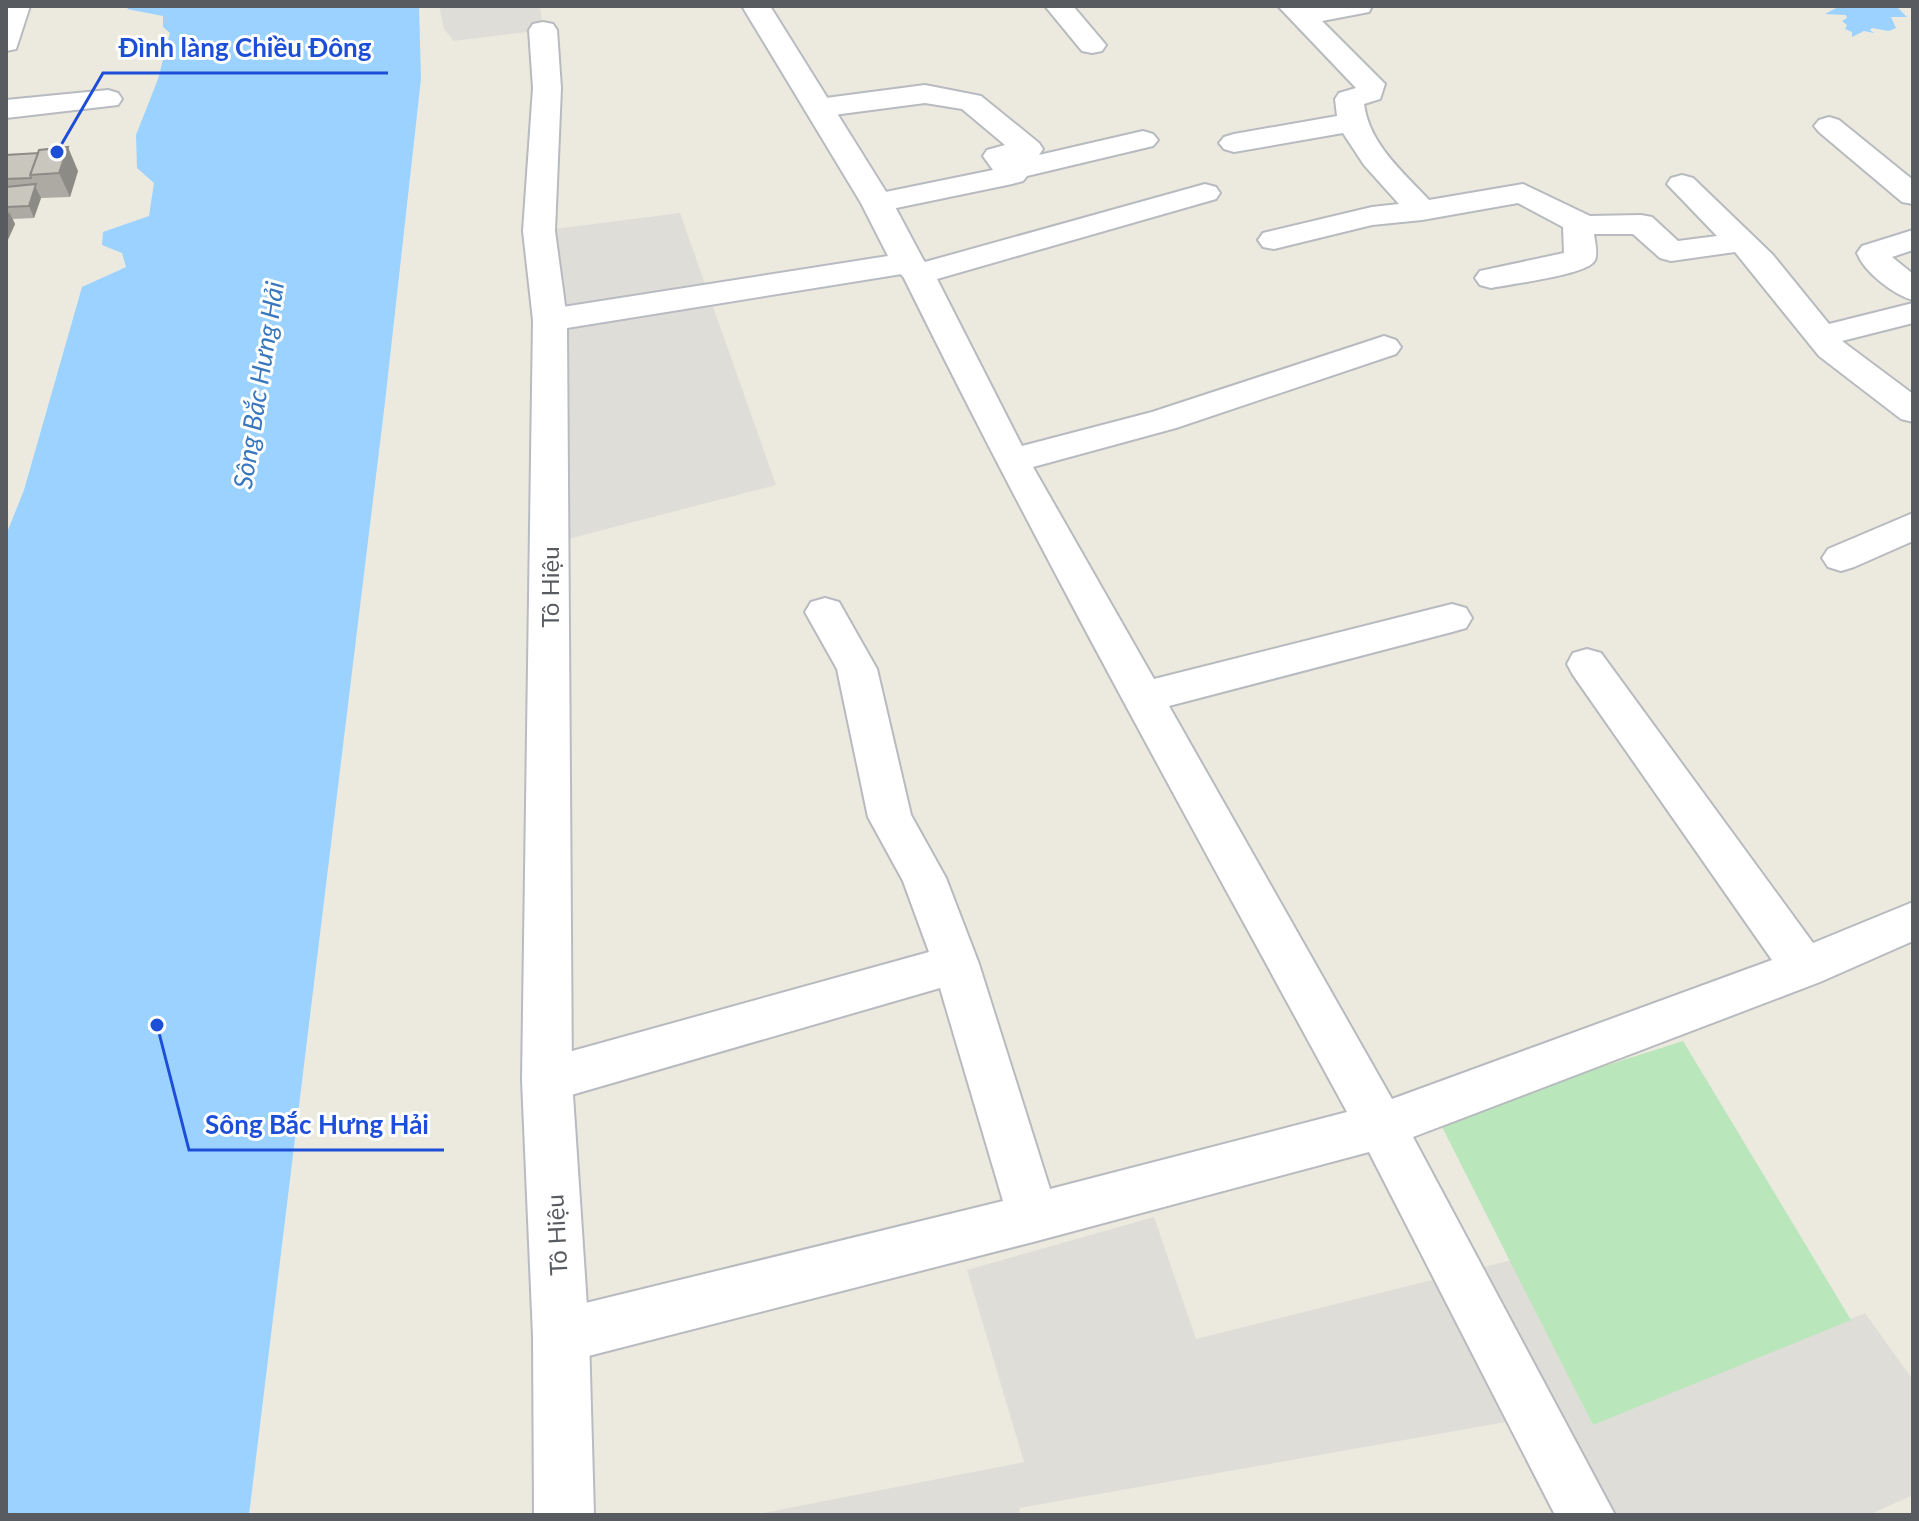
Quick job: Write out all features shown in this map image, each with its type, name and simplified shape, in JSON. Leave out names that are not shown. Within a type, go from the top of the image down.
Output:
[{"type":"main road","points":[[550,320],[913,268],[877,203],[756,6]]},
{"type":"main road","name":"Tô Hiệu","points":[[550,320],[547,1080],[561,1336],[564,1515]]},
{"type":"street","points":[[6,43],[17,6]]},
{"type":"street","points":[[1058,6],[1092,45]]},
{"type":"street","points":[[1297,12],[1359,6]]},
{"type":"street","points":[[1297,12],[1371,84],[1370,93],[1349,99],[1349,115],[1366,149],[1422,211]]},
{"type":"street","points":[[543,30],[547,88],[539,231],[550,320]]},
{"type":"street","points":[[818,108],[925,94],[971,102],[1028,149],[998,156],[1012,175],[877,203]]},
{"type":"street","points":[[6,109],[108,99]]},
{"type":"street","points":[[1234,143],[1353,122]]},
{"type":"street","points":[[1829,126],[1913,195]]},
{"type":"street","points":[[1008,171],[1143,140]]},
{"type":"street","points":[[1682,184],[1742,242],[1831,349],[1913,411]]},
{"type":"street","points":[[1205,193],[913,268],[1012,461],[1381,1126],[1586,1515]]},
{"type":"street","points":[[1274,240],[1372,216],[1422,211],[1523,193],[1578,223],[1641,224],[1671,251],[1742,242]]},
{"type":"street","points":[[1491,278],[1562,265],[1580,258],[1578,223]]},
{"type":"street","points":[[1913,239],[1873,253],[1875,259],[1913,290]]},
{"type":"street","points":[[1821,336],[1913,313]]},
{"type":"street","points":[[1012,461],[1164,420],[1384,347]]},
{"type":"street","points":[[1841,558],[1913,526]]},
{"type":"street","points":[[825,612],[857,669],[890,817],[924,878],[956,964],[1033,1218]]},
{"type":"street","points":[[1141,698],[1452,618]]},
{"type":"street","points":[[1587,664],[1804,968]]},
{"type":"street","points":[[561,1336],[1033,1218],[1381,1126],[1804,968],[1913,921]]},
{"type":"street","points":[[547,1080],[956,964]]},
{"type":"shaded area","points":[[439,6],[540,6],[543,30],[454,41],[444,29]]},
{"type":"shaded area","points":[[680,213],[776,485],[549,544],[539,231]]},
{"type":"shaded area","points":[[1154,1217],[1196,1339],[1512,1260],[1593,1425],[1865,1313],[1913,1380],[1913,1495],[1869,1515],[1586,1515],[1535,1417],[1019,1508],[1020,1515],[753,1515],[1024,1462],[967,1270]]},
{"type":"green space","points":[[1683,1041],[1851,1320],[1593,1425],[1438,1119]]},
{"type":"water","name":"Sông Bắc Hưng Hải","points":[[131,6],[419,6],[421,79],[385,402],[249,1515],[6,1515],[6,535],[24,490],[82,287],[126,267],[122,253],[102,245],[103,232],[149,216],[154,183],[137,168],[136,135],[158,79],[170,33],[163,27],[163,16],[127,9]]},
{"type":"water","points":[[1840,6],[1896,6],[1907,17],[1891,17],[1896,28],[1889,31],[1872,28],[1870,30],[1874,33],[1864,31],[1852,37],[1852,32],[1845,29],[1847,25],[1842,21],[1847,18],[1846,15],[1825,14]]},
{"type":"building","points":[[68,147],[59,173],[30,175],[39,150]]},
{"type":"building","points":[[38,153],[31,178],[6,179],[6,155]]},
{"type":"building","points":[[36,184],[29,206],[6,207],[6,187]]},
{"type":"place","name":"Đình làng Chiều Đông","points":[[57,152]]},
{"type":"place","name":"Sông Bắc Hưng Hải","points":[[157,1025]]}]
